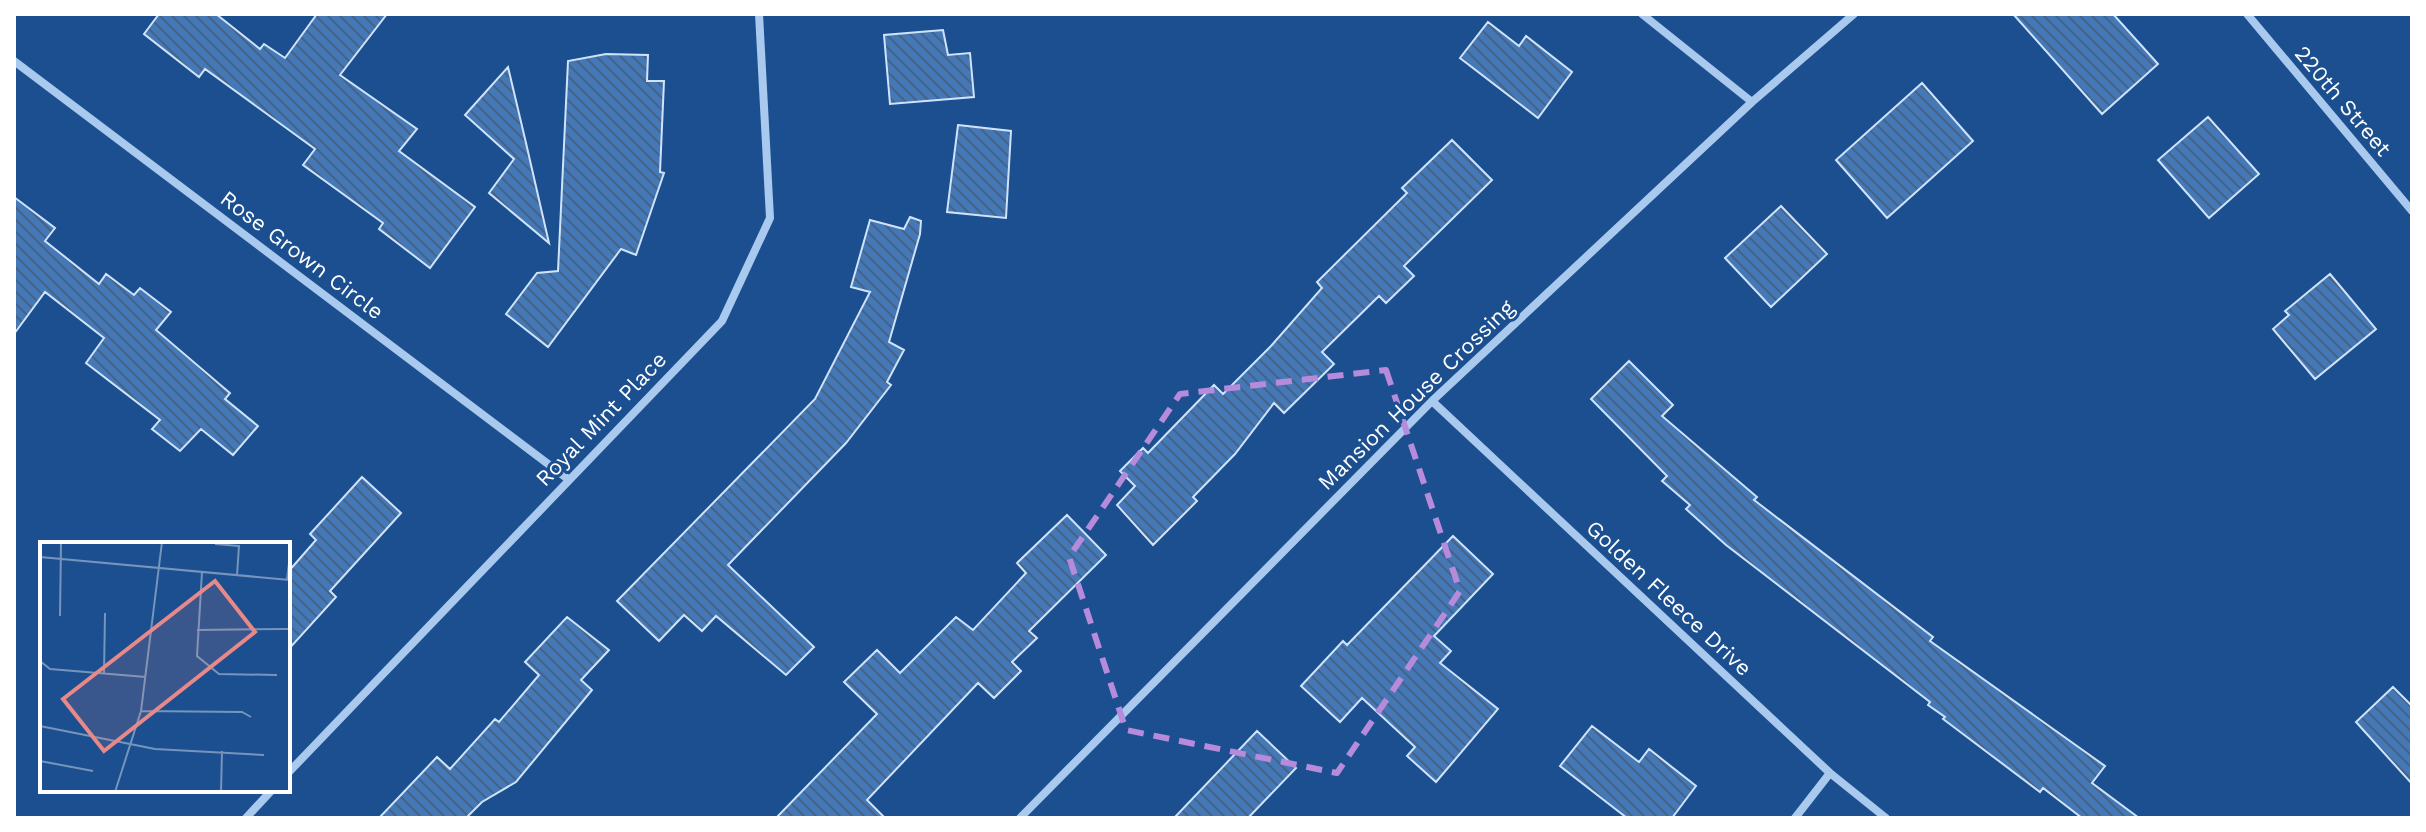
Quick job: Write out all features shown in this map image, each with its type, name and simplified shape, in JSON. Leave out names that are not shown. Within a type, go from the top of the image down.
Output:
[{"type":"street","name":"Royal Mint Place","points":[[290,771],[722,321],[770,218],[759,14]]},
{"type":"street","points":[[1642,14],[1752,102]]},
{"type":"street","name":"Mansion House Crossing","points":[[1020,818],[1432,401],[1752,102],[1854,14]]},
{"type":"street","name":"220th Street","points":[[2247,14],[2412,211]]},
{"type":"street","name":"Rose Grown Circle","points":[[14,61],[568,479]]},
{"type":"street","name":"Golden Fleece Drive","points":[[1432,401],[1830,773],[1886,818]]},
{"type":"street","points":[[1795,818],[1830,773]]},
{"type":"street","points":[[246,818],[270,792]]},
{"type":"highlighted area","points":[[1386,370],[1460,591],[1337,773],[1126,730],[1069,557],[1180,394]]},
{"type":"building","points":[[159,14],[216,14],[260,49],[264,44],[285,58],[317,14],[387,14],[340,75],[417,129],[399,151],[475,207],[430,268],[379,229],[383,223],[303,165],[315,149],[205,69],[199,77],[144,34]]},
{"type":"building","points":[[2013,14],[2113,14],[2158,64],[2102,114]]},
{"type":"building","points":[[1488,22],[1519,46],[1526,36],[1572,72],[1538,118],[1460,58]]},
{"type":"building","points":[[943,30],[948,55],[970,53],[974,97],[890,104],[884,35]]},
{"type":"building","points":[[606,54],[648,55],[647,81],[664,81],[660,172],[664,173],[636,255],[621,249],[548,347],[506,314],[537,273],[558,271],[568,61]]},
{"type":"building","points":[[508,67],[549,243],[489,193],[514,159],[465,115]]},
{"type":"building","points":[[1922,83],[1973,141],[1887,218],[1836,160]]},
{"type":"building","points":[[2208,117],[2259,174],[2209,218],[2158,160]]},
{"type":"building","points":[[958,125],[1011,131],[1006,218],[947,212]]},
{"type":"building","points":[[1452,140],[1492,180],[1404,266],[1414,276],[1386,303],[1379,296],[1322,352],[1334,364],[1284,413],[1274,403],[1235,454],[1193,497],[1197,501],[1153,545],[1117,505],[1135,486],[1120,471],[1143,448],[1148,453],[1214,385],[1223,394],[1322,288],[1317,282],[1407,193],[1402,188]]},
{"type":"building","points":[[14,197],[55,228],[45,241],[99,284],[106,274],[134,295],[140,288],[171,312],[156,330],[230,393],[225,399],[258,426],[233,455],[201,429],[180,451],[152,429],[160,420],[86,363],[104,338],[45,292],[14,334]]},
{"type":"building","points":[[1781,206],[1827,254],[1771,307],[1725,258]]},
{"type":"building","points":[[910,217],[921,221],[920,234],[889,342],[904,350],[887,382],[891,385],[846,443],[728,565],[814,647],[786,675],[716,616],[702,631],[684,615],[659,641],[617,601],[815,399],[870,292],[851,287],[870,220],[904,229]]},
{"type":"building","points":[[2330,274],[2376,329],[2315,379],[2273,329],[2289,315],[2285,311]]},
{"type":"building","points":[[1629,361],[1673,405],[1662,416],[1757,497],[1754,500],[1933,637],[1930,641],[2105,766],[2092,783],[2139,818],[2082,818],[2043,788],[2040,792],[1943,719],[1945,717],[1928,705],[1930,702],[1726,545],[1686,509],[1690,505],[1662,481],[1667,476],[1591,399]]},
{"type":"building","points":[[362,477],[401,513],[330,591],[336,597],[290,648],[290,570],[316,540],[310,534]]},
{"type":"building","points":[[1067,515],[1106,555],[1029,631],[1037,638],[1012,662],[1021,671],[994,698],[978,683],[867,800],[885,818],[776,818],[877,714],[844,682],[877,650],[900,673],[956,617],[973,630],[1026,573],[1017,563]]},
{"type":"building","points":[[1453,536],[1493,574],[1434,636],[1451,651],[1440,663],[1498,709],[1436,782],[1407,756],[1415,747],[1362,698],[1340,722],[1301,686],[1343,641],[1347,645]]},
{"type":"building","points":[[567,617],[609,650],[581,680],[592,690],[516,782],[482,802],[466,818],[379,818],[437,757],[450,769],[495,719],[499,722],[539,675],[525,662]]},
{"type":"building","points":[[2393,687],[2412,706],[2412,784],[2356,722]]},
{"type":"building","points":[[1592,726],[1639,762],[1649,749],[1696,786],[1672,818],[1627,818],[1560,766]]},
{"type":"building","points":[[1257,731],[1296,768],[1248,818],[1174,818]]}]
